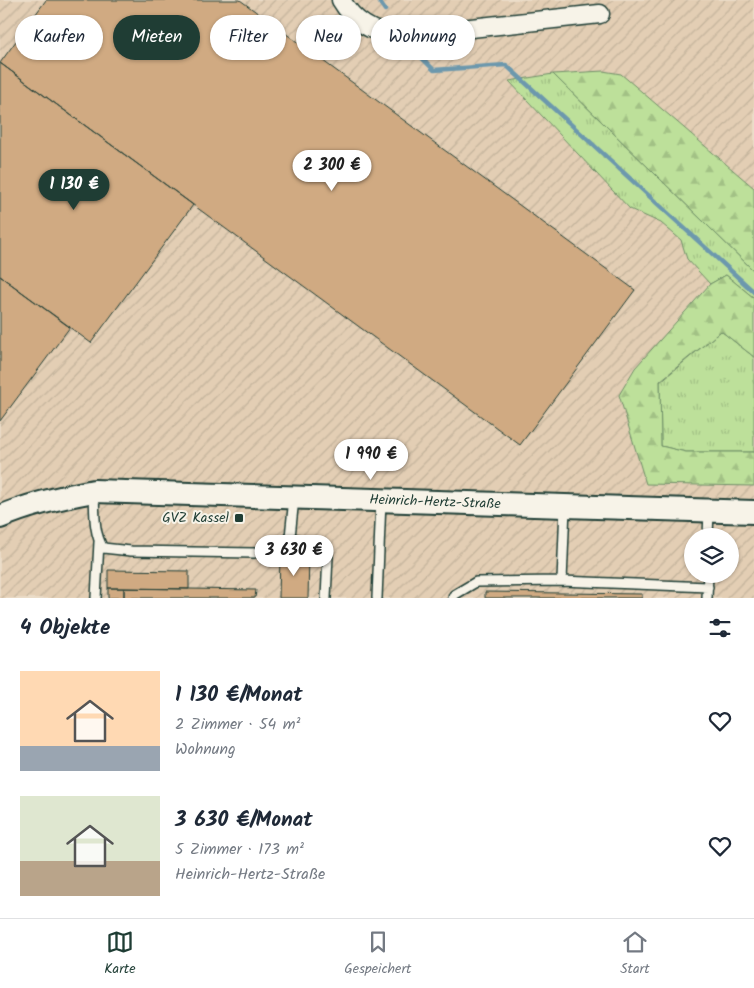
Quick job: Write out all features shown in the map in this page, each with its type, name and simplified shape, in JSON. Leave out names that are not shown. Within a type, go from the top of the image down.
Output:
[{"type":"street","points":[[341,0],[352,16],[367,27],[382,34],[397,36],[600,14]]},
{"type":"street","name":"Heinrich-Hertz-Straße","points":[[0,517],[54,498],[94,491],[754,512]]},
{"type":"lane","points":[[94,491],[96,532],[99,541],[103,548],[122,551],[254,553],[279,547],[290,537],[294,498]]},
{"type":"lane","points":[[377,598],[381,500]]},
{"type":"lane","points":[[562,581],[565,507]]},
{"type":"lane","points":[[708,528],[709,510]]},
{"type":"lane","points":[[290,537],[318,546],[328,556],[326,598]]},
{"type":"lane","points":[[96,598],[99,541]]},
{"type":"lane","points":[[453,598],[454,595],[476,582],[562,581],[708,587]]},
{"type":"lane","points":[[707,598],[708,583]]},
{"type":"shaded area","points":[[0,0],[754,0],[754,598],[0,598]]},
{"type":"green space","points":[[603,71],[621,74],[754,188],[754,271],[553,74]]},
{"type":"green space","points":[[553,74],[754,271],[754,298],[726,275],[710,284],[687,259],[681,240],[661,223],[630,209],[509,81]]},
{"type":"green space","points":[[726,275],[754,298],[754,357],[721,331],[660,381],[661,446],[686,452],[754,452],[754,486],[646,484],[619,395],[635,368],[710,284]]},
{"type":"green space","points":[[721,331],[754,357],[754,452],[686,452],[661,446],[660,382]]},
{"type":"building","points":[[46,0],[240,0],[260,15],[210,15],[210,60],[286,60],[286,34],[296,41],[296,60],[322,60],[635,290],[520,445],[0,63],[15,42],[15,60],[103,60],[103,15],[35,15]]},
{"type":"building","points":[[0,63],[193,205],[91,343],[0,276]]},
{"type":"building","points":[[0,276],[70,327],[0,421]]},
{"type":"building","points":[[280,555],[309,556],[308,598],[279,598]]},
{"type":"building","points":[[108,570],[189,571],[189,589],[108,588]]},
{"type":"building","points":[[108,588],[124,588],[124,598],[108,598]]},
{"type":"building","points":[[124,588],[256,590],[255,598],[124,598]]},
{"type":"building","points":[[485,592],[642,594],[642,598],[485,598]]},
{"type":"waterway","points":[[378,0],[385,10]]},
{"type":"waterway","points":[[424,60],[434,70],[506,65],[754,292]]},
{"type":"place","name":"GVZ Kassel","points":[[239,518]]}]
